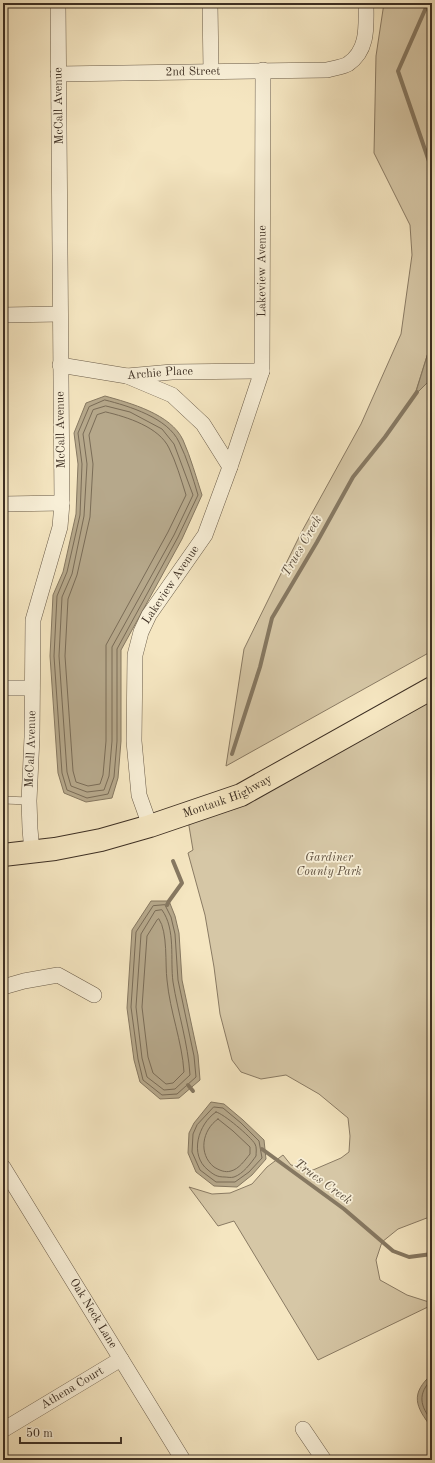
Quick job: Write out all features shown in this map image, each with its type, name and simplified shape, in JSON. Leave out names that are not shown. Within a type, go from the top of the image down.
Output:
[{"type":"main road","name":"Montauk Highway","points":[[3,855],[32,852],[102,840],[150,826],[241,795],[432,688]]},
{"type":"street","name":"McCall Avenue","points":[[32,852],[29,801],[32,620],[60,527],[62,503],[58,3]]},
{"type":"street","points":[[210,3],[211,71]]},
{"type":"street","name":"2nd Street","points":[[58,74],[327,70],[348,64],[360,54],[366,34],[366,3]]},
{"type":"street","name":"Lakeview Avenue","points":[[150,826],[139,795],[138,787],[134,741],[135,655],[141,632],[149,616],[205,536],[262,371],[263,70]]},
{"type":"street","points":[[3,315],[60,314]]},
{"type":"street","name":"Archie Place","points":[[60,364],[127,376],[172,372],[262,371]]},
{"type":"street","points":[[127,376],[172,395],[203,424],[230,467]]},
{"type":"street","points":[[3,504],[62,503]]},
{"type":"street","points":[[3,688],[32,688]]},
{"type":"street","points":[[3,987],[24,981],[58,975],[94,995]]},
{"type":"street","name":"Oak Neck Lane","points":[[3,1167],[183,1460]]},
{"type":"street","name":"Athena Court","points":[[3,1430],[121,1359]]},
{"type":"street","points":[[303,1430],[324,1460]]},
{"type":"lane","points":[[3,800],[29,801]]},
{"type":"green space","points":[[384,3],[432,3],[432,340],[415,394],[432,378],[432,651],[226,766],[244,649],[301,533],[361,424],[401,334],[412,255],[410,225],[374,153],[376,56]]},
{"type":"green space","name":"Gardiner County Park","points":[[432,688],[432,1216],[398,1229],[382,1242],[376,1260],[380,1280],[407,1295],[432,1303],[432,1305],[318,1360],[234,1221],[218,1226],[189,1187],[212,1194],[230,1193],[252,1184],[267,1167],[283,1155],[291,1165],[313,1170],[341,1158],[349,1152],[350,1136],[348,1118],[319,1094],[286,1075],[261,1079],[241,1072],[232,1060],[220,1014],[205,915],[188,853],[193,850],[187,814]]},
{"type":"water","points":[[432,340],[432,378],[415,395]]},
{"type":"water","points":[[105,396],[138,406],[160,416],[177,431],[186,447],[202,495],[182,539],[121,650],[121,741],[118,778],[112,798],[86,802],[64,793],[58,773],[50,656],[53,595],[63,572],[76,514],[78,464],[74,433],[86,403]]},
{"type":"water","points":[[151,901],[169,901],[175,916],[179,933],[182,980],[198,1055],[200,1080],[179,1098],[160,1099],[140,1082],[134,1060],[127,1008],[132,930]]},
{"type":"water","points":[[211,1102],[224,1104],[264,1140],[266,1159],[252,1175],[237,1187],[214,1186],[196,1172],[188,1153],[189,1133],[194,1123]]},
{"type":"water","points":[[432,1374],[432,1428],[422,1413],[417,1400],[420,1388]]},
{"type":"waterway","name":"Trues Creek","points":[[428,3],[398,71],[432,170]]},
{"type":"waterway","name":"Trues Creek","points":[[232,754],[260,667],[272,618],[353,477],[385,437],[417,392]]},
{"type":"waterway","name":"Trues Creek","points":[[167,905],[182,883],[173,861]]},
{"type":"waterway","name":"Trues Creek","points":[[188,1085],[193,1091]]},
{"type":"waterway","name":"Trues Creek","points":[[262,1149],[344,1209],[393,1251],[409,1257],[432,1254]]}]
